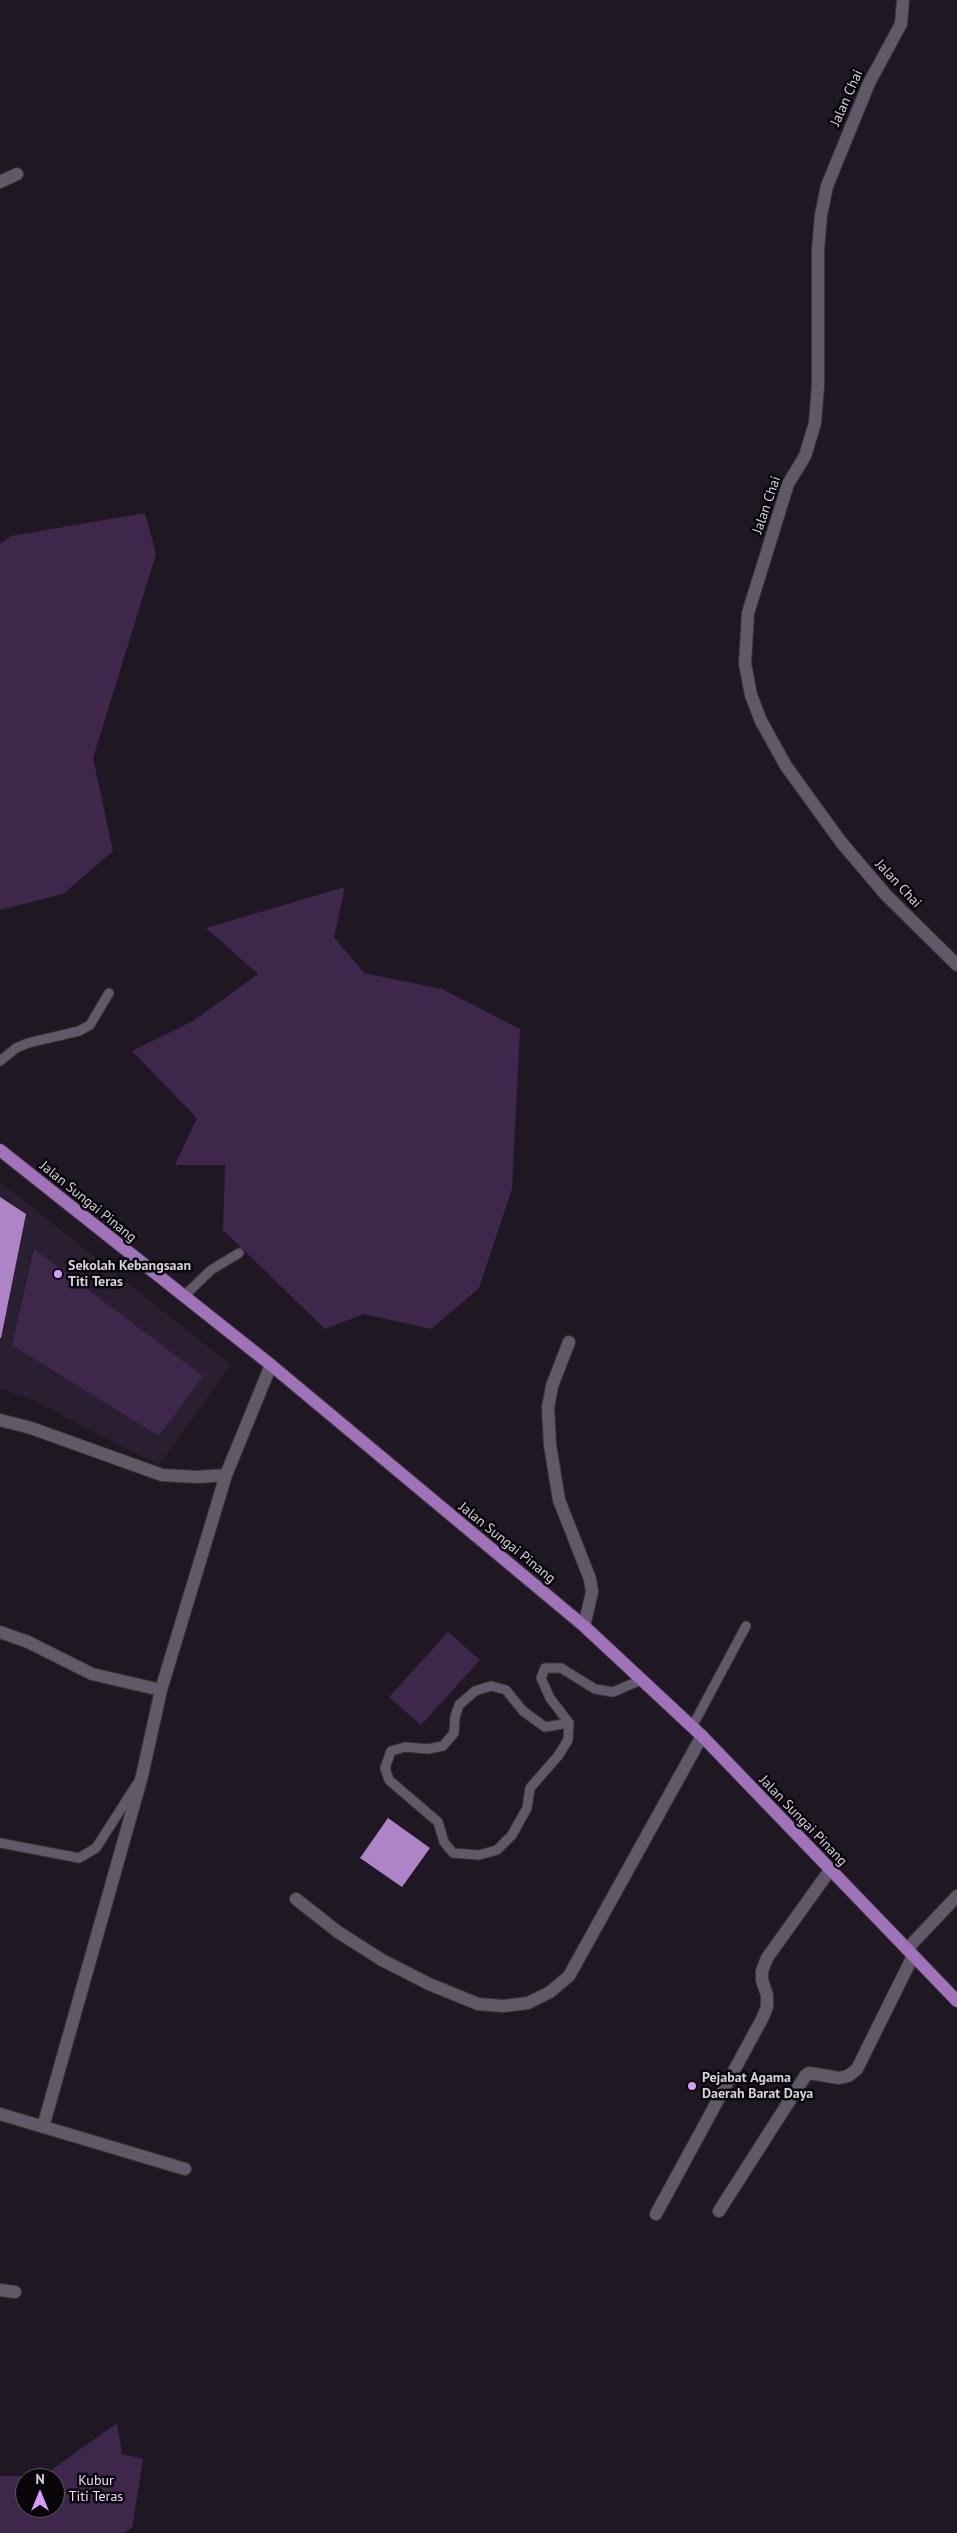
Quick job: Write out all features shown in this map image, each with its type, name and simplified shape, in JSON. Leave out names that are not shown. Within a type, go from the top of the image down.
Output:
[{"type":"main road","name":"Jalan Sungai Pinang","points":[[0,1150],[183,1297],[272,1365],[584,1626],[702,1736],[957,2001]]},
{"type":"street","name":"Jalan Chai","points":[[903,0],[900,24],[869,83],[827,186],[821,215],[818,250],[818,386],[815,423],[805,456],[788,484],[748,613],[745,664],[751,695],[760,722],[786,766],[841,842],[886,895],[957,965]]},
{"type":"street","points":[[0,182],[17,174]]},
{"type":"street","points":[[570,1342],[552,1386],[548,1408],[550,1445],[559,1500],[590,1579],[592,1592],[584,1626]]},
{"type":"street","points":[[43,2127],[142,1776],[161,1690],[226,1475],[272,1365]]},
{"type":"street","points":[[0,1420],[31,1428],[162,1475],[197,1477],[226,1475]]},
{"type":"street","points":[[0,1632],[28,1642],[92,1674],[161,1690]]},
{"type":"street","points":[[296,1899],[345,1937],[382,1960],[429,1984],[478,2004],[503,2006],[528,2003],[550,1992],[569,1976],[702,1736]]},
{"type":"street","points":[[656,2214],[767,2008],[767,1995],[762,1980],[762,1970],[767,1958],[830,1870]]},
{"type":"street","points":[[719,2211],[806,2075],[809,2073],[839,2078],[848,2076],[857,2069],[910,1953],[957,1896]]},
{"type":"street","points":[[0,2114],[185,2169]]},
{"type":"street","points":[[0,2290],[14,2292]]},
{"type":"lane","points":[[0,1062],[16,1048],[28,1043],[80,1031],[90,1024],[110,993]]},
{"type":"lane","points":[[183,1297],[210,1270],[239,1253]]},
{"type":"lane","points":[[692,1727],[746,1626]]},
{"type":"lane","points":[[569,1723],[545,1727],[523,1711],[506,1690],[491,1686],[476,1691],[459,1705],[455,1717],[454,1733],[443,1746],[428,1749],[405,1747],[391,1752],[385,1768],[389,1780],[438,1822],[444,1842],[453,1853],[479,1855],[498,1850],[512,1835],[527,1808],[530,1788],[558,1756],[568,1740],[569,1723],[550,1698],[541,1678],[545,1668],[561,1668],[595,1689],[613,1692],[641,1680]]},
{"type":"lane","points":[[0,1843],[79,1858],[96,1848],[142,1776]]},
{"type":"shaded area","name":"Sekolah Kebangsaan Titi Teras","points":[[0,1182],[231,1365],[159,1465],[30,1399],[0,1389]]},
{"type":"green space","points":[[145,513],[156,554],[93,758],[113,851],[63,894],[0,910],[0,544],[11,536]]},
{"type":"green space","points":[[345,887],[334,937],[364,973],[442,989],[520,1029],[512,1189],[479,1288],[431,1329],[364,1314],[325,1329],[223,1230],[225,1165],[175,1165],[197,1118],[132,1051],[193,1021],[258,974],[206,928]]},
{"type":"green space","points":[[34,1249],[203,1376],[159,1436],[12,1345]]},
{"type":"green space","points":[[448,1632],[480,1660],[421,1725],[389,1697]]},
{"type":"green space","name":"Kubur Titi Teras","points":[[117,2423],[122,2454],[143,2459],[132,2528],[123,2533],[0,2533],[0,2476],[15,2476],[15,2518],[65,2518],[65,2468],[54,2468]]},
{"type":"building","points":[[0,1197],[26,1214],[1,1338],[0,1338]]},
{"type":"building","points":[[388,1818],[430,1848],[402,1887],[360,1858]]},
{"type":"place","name":"Sekolah Kebangsaan Titi Teras","points":[[58,1274]]},
{"type":"place","name":"Pejabat Agama Daerah Barat Daya","points":[[692,2086]]}]
